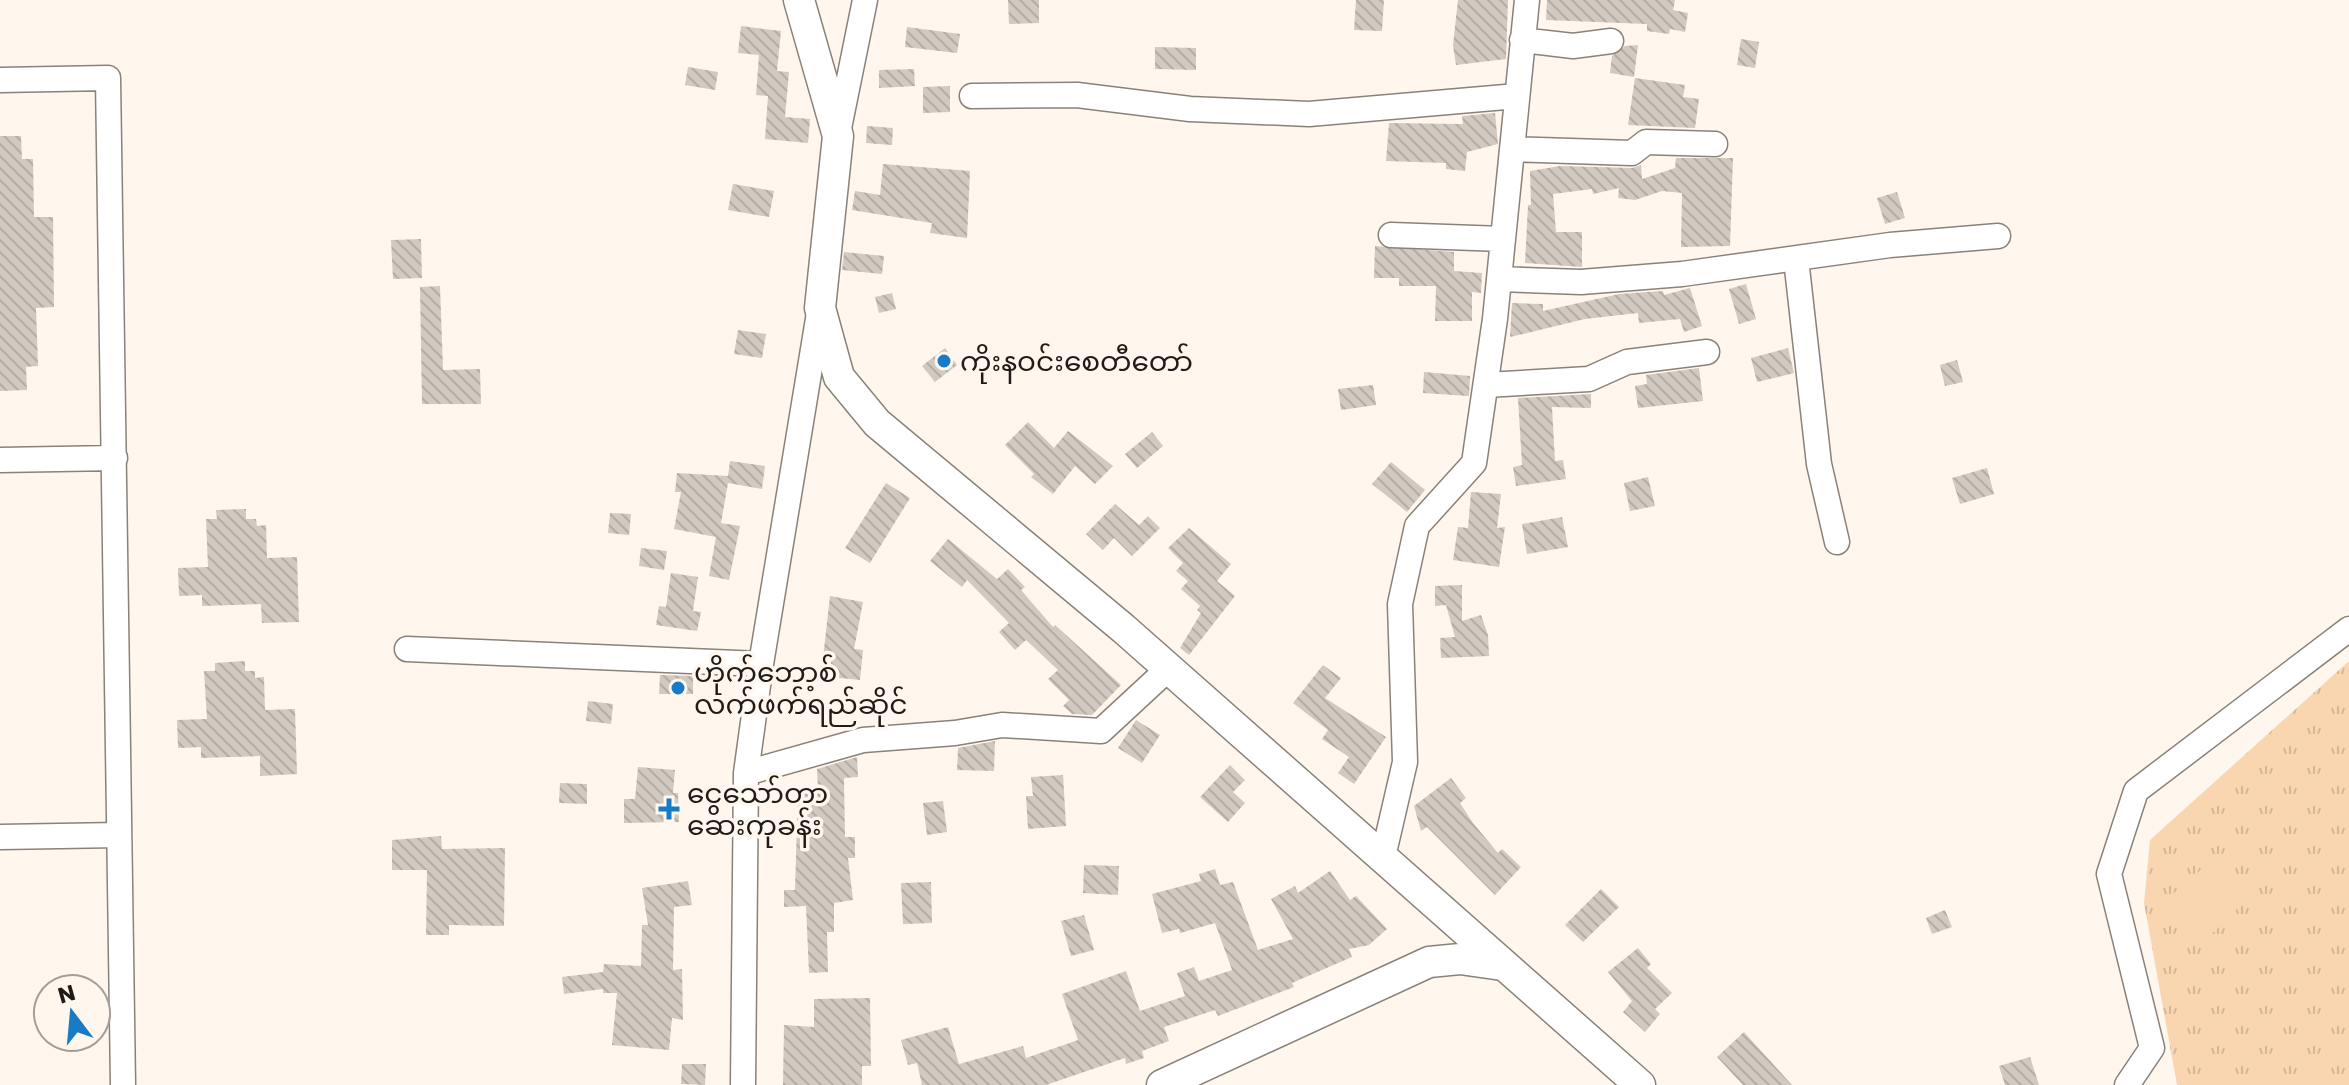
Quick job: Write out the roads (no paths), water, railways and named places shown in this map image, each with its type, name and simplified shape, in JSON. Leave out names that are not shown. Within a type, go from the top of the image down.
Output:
[{"type":"main road","points":[[799,0],[838,136],[820,308],[839,377],[877,423],[1168,669],[1640,1085]]},
{"type":"main road","points":[[1162,1085],[1429,962],[1460,959],[1502,965]]},
{"type":"street","points":[[838,136],[865,0]]},
{"type":"street","points":[[1383,857],[1405,762],[1400,604],[1417,526],[1474,463],[1499,279],[1527,0]]},
{"type":"street","points":[[1522,40],[1573,46],[1611,41]]},
{"type":"street","points":[[0,80],[108,78],[123,1085]]},
{"type":"street","points":[[972,96],[1077,95],[1190,109],[1309,114],[1517,96]]},
{"type":"street","points":[[1512,149],[1632,153],[1646,142],[1715,144]]},
{"type":"street","points":[[1391,235],[1503,239]]},
{"type":"street","points":[[1499,279],[1581,282],[1697,273],[1890,245],[1998,236]]},
{"type":"street","points":[[1796,259],[1819,464],[1837,542]]},
{"type":"street","points":[[743,1085],[746,773],[820,308]]},
{"type":"street","points":[[1486,385],[1589,379],[1627,362],[1707,352]]},
{"type":"street","points":[[0,460],[115,458]]},
{"type":"street","points":[[2127,1085],[2152,1048],[2109,874],[2136,791],[2349,629]]},
{"type":"street","points":[[407,649],[761,664]]},
{"type":"street","points":[[746,773],[863,740],[955,733],[1002,725],[1101,731],[1168,669]]},
{"type":"street","points":[[0,837],[119,835]]},
{"type":"place","name":"ကိုးနဝင်းစေတီတော်","points":[[944,361]]},
{"type":"place","name":"ဟိုက်ဘော့စ် လက်ဖက်ရည်ဆိုင်","points":[[678,688]]},
{"type":"place","name":"ငွေသော်တာ ဆေးကုခန်း","points":[[669,809]]}]
